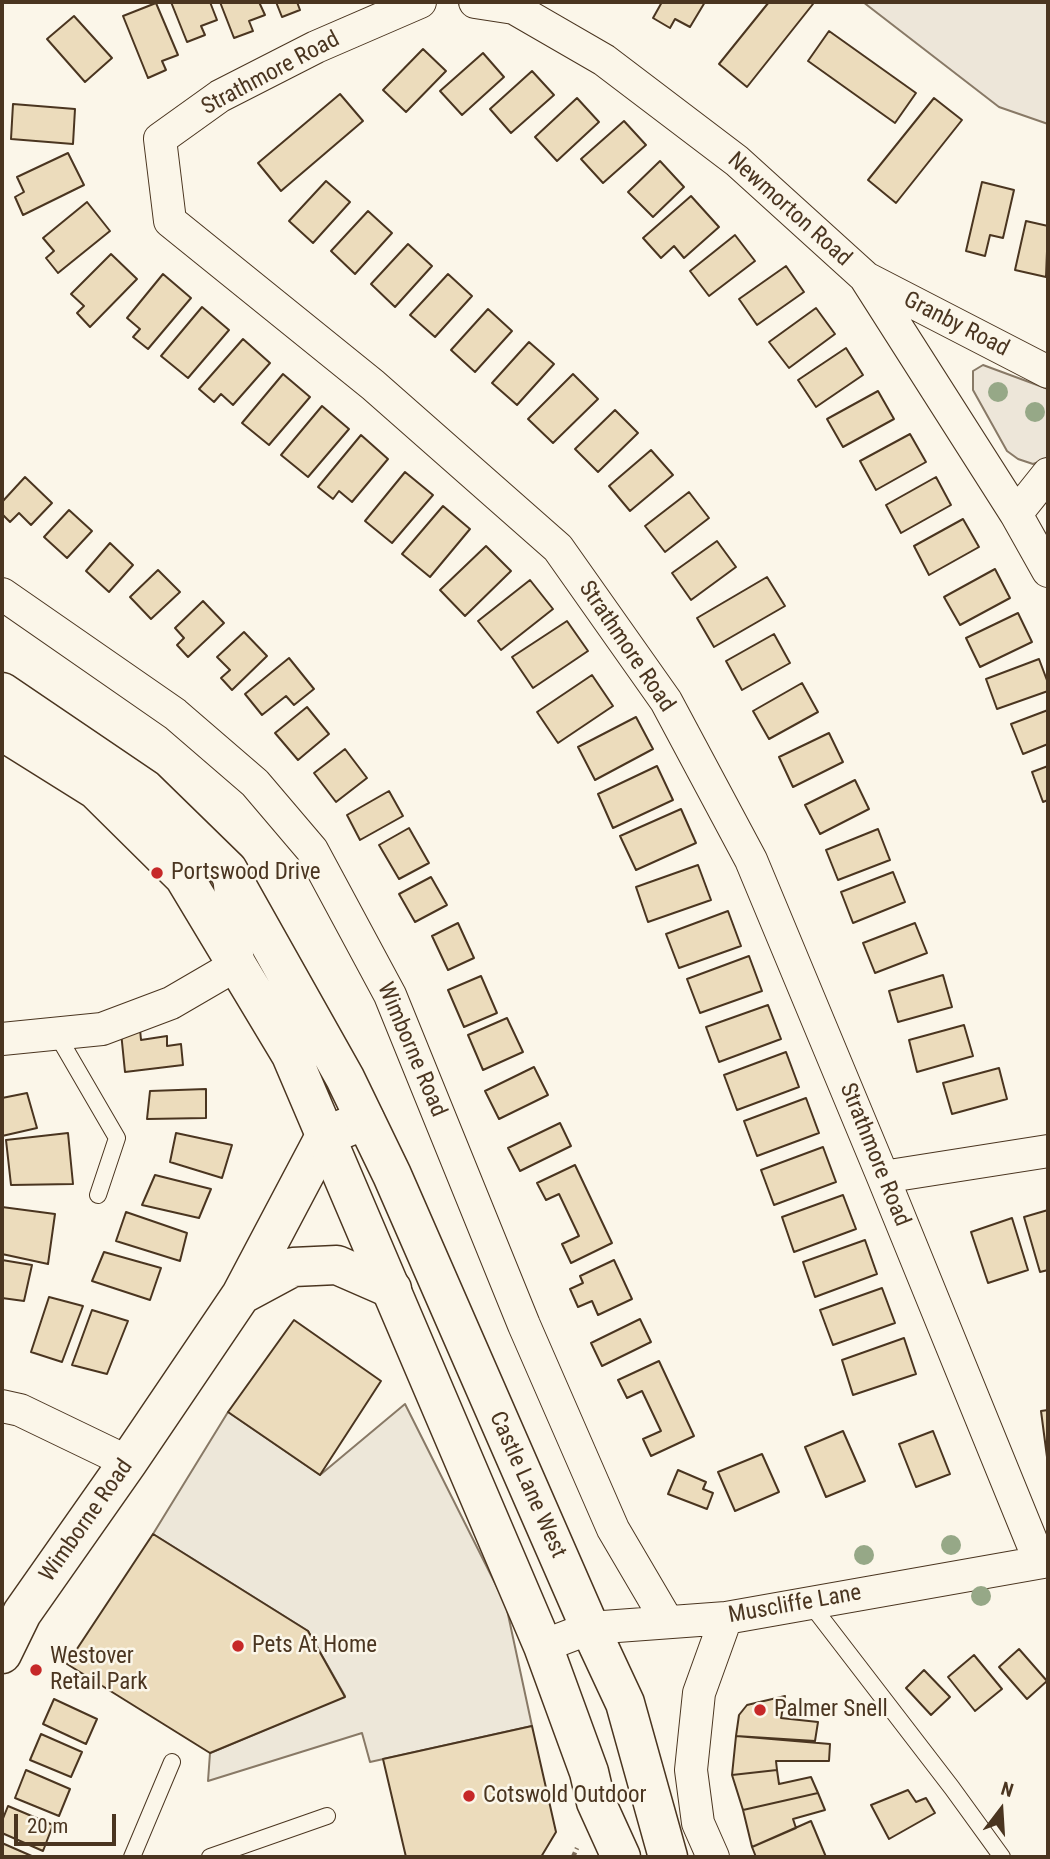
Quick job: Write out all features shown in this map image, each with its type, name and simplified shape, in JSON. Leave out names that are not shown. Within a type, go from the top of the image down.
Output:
[{"type":"main road","points":[[2,692],[145,789],[228,870],[345,1078],[365,1120],[325,1136],[291,1055],[184,877],[96,790],[2,731]]},
{"type":"main road","name":"Castle Lane West","points":[[365,1120],[392,1175],[590,1629],[625,1703],[668,1857]]},
{"type":"main road","name":"Castle Lane West","points":[[325,1136],[543,1646],[589,1772],[596,1802],[621,1857]]},
{"type":"main road","name":"Wimborne Road","points":[[2,1654],[22,1613],[241,1295],[325,1136]]},
{"type":"main road","points":[[241,1295],[293,1268],[337,1265],[392,1289]]},
{"type":"street","name":"Strathmore Road","points":[[420,2],[316,47],[220,96],[160,139],[170,221],[373,385],[558,548],[666,702],[751,860],[1044,1562]]},
{"type":"street","name":"Newmorton Road","points":[[475,2],[514,8],[604,60],[737,161],[865,277],[1016,514],[1048,571]]},
{"type":"street","name":"Granby Road","points":[[865,277],[1048,372]]},
{"type":"street","points":[[1016,514],[1048,474]]},
{"type":"street","name":"Wimborne Road","points":[[2,594],[175,714],[255,783],[312,850],[390,995],[524,1325],[613,1529],[667,1621]]},
{"type":"street","points":[[2,1039],[102,1029],[171,1003],[238,964],[228,870]]},
{"type":"street","points":[[883,1177],[1048,1151]]},
{"type":"street","points":[[2,1406],[20,1409],[128,1462]]},
{"type":"street","name":"Muscliffe Lane","points":[[543,1646],[590,1629],[726,1618],[1044,1562]]},
{"type":"street","points":[[713,1857],[698,1823],[691,1770],[699,1693],[726,1618]]},
{"type":"lane","points":[[56,1033],[117,1138],[98,1195]]},
{"type":"lane","points":[[809,1602],[1002,1857]]},
{"type":"lane","points":[[132,1857],[172,1762]]},
{"type":"lane","points":[[210,1857],[327,1816]]},
{"type":"shaded area","points":[[863,2],[1048,2],[1048,124],[999,107]]},
{"type":"shaded area","points":[[983,365],[1048,389],[1047,459],[1033,464],[1018,459],[1007,451],[973,390],[973,371]]},
{"type":"shaded area","points":[[405,1404],[506,1605],[532,1726],[370,1762],[362,1733],[208,1781],[210,1753],[345,1696],[308,1631],[153,1534],[228,1412],[320,1475]]},
{"type":"building","points":[[171,2],[210,2],[217,20],[201,26],[205,35],[187,42]]},
{"type":"building","points":[[220,2],[259,2],[265,15],[249,21],[253,31],[234,38]]},
{"type":"building","points":[[276,2],[297,2],[300,10],[282,17]]},
{"type":"building","points":[[662,2],[705,2],[690,27],[675,19],[670,28],[653,18]]},
{"type":"building","points":[[769,2],[813,4],[747,87],[719,64]]},
{"type":"building","points":[[156,3],[178,55],[162,61],[166,70],[148,78],[123,16]]},
{"type":"building","points":[[74,16],[112,58],[85,82],[47,39]]},
{"type":"building","points":[[829,31],[916,93],[895,123],[808,61]]},
{"type":"building","points":[[423,49],[446,71],[406,112],[383,90]]},
{"type":"building","points":[[483,53],[504,77],[462,115],[440,91]]},
{"type":"building","points":[[532,71],[554,95],[511,133],[490,109]]},
{"type":"building","points":[[340,94],[363,121],[281,191],[258,163]]},
{"type":"building","points":[[577,98],[599,122],[557,161],[535,137]]},
{"type":"building","points":[[934,98],[962,120],[896,203],[868,180]]},
{"type":"building","points":[[13,104],[75,109],[73,144],[11,139]]},
{"type":"building","points":[[624,121],[646,145],[603,183],[581,159]]},
{"type":"building","points":[[68,153],[84,185],[23,215],[15,197],[24,192],[17,177]]},
{"type":"building","points":[[660,161],[684,187],[653,217],[628,192]]},
{"type":"building","points":[[326,181],[350,202],[313,243],[289,221]]},
{"type":"building","points":[[982,182],[1014,190],[1003,238],[990,235],[985,256],[966,251]]},
{"type":"building","points":[[691,196],[719,227],[684,258],[674,246],[661,258],[643,238]]},
{"type":"building","points":[[87,202],[110,231],[58,273],[46,258],[54,251],[43,238]]},
{"type":"building","points":[[368,211],[392,233],[355,274],[331,251]]},
{"type":"building","points":[[1026,221],[1048,226],[1046,277],[1015,270]]},
{"type":"building","points":[[735,235],[755,261],[709,296],[690,271]]},
{"type":"building","points":[[408,244],[432,266],[395,307],[371,284]]},
{"type":"building","points":[[111,254],[137,279],[90,327],[77,313],[84,306],[71,294]]},
{"type":"building","points":[[786,266],[804,292],[757,325],[739,299]]},
{"type":"building","points":[[163,274],[191,298],[148,349],[133,337],[140,329],[127,318]]},
{"type":"building","points":[[448,274],[472,296],[435,337],[410,315]]},
{"type":"building","points":[[202,307],[229,330],[188,378],[161,356]]},
{"type":"building","points":[[816,308],[835,334],[789,368],[769,342]]},
{"type":"building","points":[[488,309],[512,331],[475,372],[451,350]]},
{"type":"building","points":[[243,339],[270,363],[233,405],[221,394],[214,402],[199,389]]},
{"type":"building","points":[[529,342],[554,364],[517,405],[492,383]]},
{"type":"building","points":[[846,348],[863,375],[816,407],[798,380]]},
{"type":"building","points":[[283,374],[310,397],[269,445],[242,423]]},
{"type":"building","points":[[573,374],[598,399],[553,443],[528,419]]},
{"type":"building","points":[[878,391],[894,419],[843,447],[827,419]]},
{"type":"building","points":[[322,406],[349,429],[308,477],[281,455]]},
{"type":"building","points":[[615,410],[638,433],[598,472],[575,449]]},
{"type":"building","points":[[910,434],[926,462],[876,490],[860,461]]},
{"type":"building","points":[[361,435],[388,459],[352,502],[339,491],[333,499],[318,487]]},
{"type":"building","points":[[651,450],[673,475],[630,511],[609,486]]},
{"type":"building","points":[[405,472],[433,495],[392,543],[365,521]]},
{"type":"building","points":[[25,477],[52,503],[31,525],[19,513],[10,522],[2,514],[2,502]]},
{"type":"building","points":[[936,477],[951,505],[901,533],[886,505]]},
{"type":"building","points":[[689,492],[709,518],[665,552],[645,526]]},
{"type":"building","points":[[443,506],[470,529],[430,577],[402,554]]},
{"type":"building","points":[[69,510],[92,531],[67,558],[44,537]]},
{"type":"building","points":[[963,519],[979,547],[929,575],[914,546]]},
{"type":"building","points":[[717,541],[736,567],[691,600],[672,573]]},
{"type":"building","points":[[110,543],[133,565],[109,592],[86,571]]},
{"type":"building","points":[[486,546],[511,571],[465,616],[440,590]]},
{"type":"building","points":[[995,569],[1010,598],[960,625],[944,597]]},
{"type":"building","points":[[158,570],[180,592],[151,619],[130,597]]},
{"type":"building","points":[[767,577],[785,606],[714,647],[697,618]]},
{"type":"building","points":[[530,580],[553,609],[501,650],[478,621]]},
{"type":"building","points":[[203,601],[224,623],[188,657],[177,645],[184,638],[175,628]]},
{"type":"building","points":[[1018,613],[1032,642],[980,667],[966,638]]},
{"type":"building","points":[[567,621],[588,651],[533,688],[512,657]]},
{"type":"building","points":[[244,632],[267,656],[232,690],[221,678],[230,670],[217,657]]},
{"type":"building","points":[[774,634],[790,663],[742,690],[726,661]]},
{"type":"building","points":[[289,658],[314,689],[294,705],[286,696],[262,715],[245,694]]},
{"type":"building","points":[[1039,659],[1048,683],[1048,691],[997,709],[986,679]]},
{"type":"building","points":[[592,675],[613,706],[558,743],[537,712]]},
{"type":"building","points":[[802,683],[818,712],[769,739],[753,711]]},
{"type":"building","points":[[307,707],[329,734],[298,760],[275,733]]},
{"type":"building","points":[[1048,710],[1048,744],[1023,754],[1011,724]]},
{"type":"building","points":[[636,717],[653,749],[595,780],[578,747]]},
{"type":"building","points":[[829,733],[843,762],[793,787],[779,757]]},
{"type":"building","points":[[345,749],[367,778],[336,802],[314,773]]},
{"type":"building","points":[[657,766],[673,800],[613,828],[598,794]]},
{"type":"building","points":[[1048,766],[1048,800],[1043,802],[1032,772]]},
{"type":"building","points":[[855,780],[869,809],[820,834],[805,805]]},
{"type":"building","points":[[389,791],[403,816],[360,840],[347,815]]},
{"type":"building","points":[[681,809],[696,843],[636,870],[620,836]]},
{"type":"building","points":[[409,828],[429,863],[399,879],[379,845]]},
{"type":"building","points":[[878,829],[890,860],[838,880],[826,850]]},
{"type":"building","points":[[698,865],[711,900],[648,922],[636,887]]},
{"type":"building","points":[[893,872],[905,902],[853,923],[841,892]]},
{"type":"building","points":[[431,877],[447,905],[415,922],[399,894]]},
{"type":"building","points":[[728,911],[741,946],[679,968],[666,934]]},
{"type":"building","points":[[458,923],[474,958],[448,970],[432,936]]},
{"type":"building","points":[[915,923],[927,953],[875,973],[863,943]]},
{"type":"building","points":[[749,956],[762,991],[700,1013],[687,979]]},
{"type":"building","points":[[943,975],[952,1007],[898,1022],[889,991]]},
{"type":"building","points":[[481,976],[497,1013],[464,1027],[448,990]]},
{"type":"building","points":[[768,1005],[781,1039],[719,1062],[706,1027]]},
{"type":"building","points":[[507,1018],[523,1052],[483,1070],[468,1035]]},
{"type":"building","points":[[964,1025],[973,1056],[917,1072],[909,1040]]},
{"type":"building","points":[[140,1029],[141,1040],[167,1036],[167,1046],[181,1044],[183,1065],[125,1072],[121,1032]]},
{"type":"building","points":[[786,1052],[799,1087],[737,1110],[724,1075]]},
{"type":"building","points":[[534,1067],[548,1095],[499,1119],[485,1091]]},
{"type":"building","points":[[999,1068],[1007,1099],[952,1114],[943,1083]]},
{"type":"building","points":[[206,1089],[206,1118],[147,1119],[150,1091]]},
{"type":"building","points":[[27,1093],[37,1128],[2,1136],[2,1098]]},
{"type":"building","points":[[806,1098],[819,1133],[757,1156],[744,1121]]},
{"type":"building","points":[[560,1123],[571,1146],[520,1171],[508,1148]]},
{"type":"building","points":[[68,1133],[73,1184],[11,1185],[6,1140]]},
{"type":"building","points":[[176,1133],[232,1145],[222,1178],[170,1162]]},
{"type":"building","points":[[823,1147],[836,1182],[774,1205],[761,1170]]},
{"type":"building","points":[[575,1165],[612,1243],[571,1263],[562,1244],[579,1236],[559,1194],[546,1200],[537,1183]]},
{"type":"building","points":[[155,1175],[211,1189],[199,1218],[142,1205]]},
{"type":"building","points":[[843,1195],[856,1229],[794,1252],[782,1217]]},
{"type":"building","points":[[2,1207],[55,1214],[48,1264],[2,1254]]},
{"type":"building","points":[[1048,1210],[1048,1270],[1040,1272],[1024,1217]]},
{"type":"building","points":[[126,1212],[187,1233],[180,1261],[116,1241]]},
{"type":"building","points":[[1012,1218],[1028,1270],[988,1283],[971,1232]]},
{"type":"building","points":[[865,1240],[877,1274],[815,1297],[803,1262]]},
{"type":"building","points":[[104,1252],[161,1268],[150,1300],[92,1281]]},
{"type":"building","points":[[2,1260],[32,1265],[24,1301],[2,1298]]},
{"type":"building","points":[[614,1260],[632,1299],[598,1315],[592,1301],[578,1307],[570,1289],[583,1283],[580,1276]]},
{"type":"building","points":[[882,1288],[895,1323],[833,1345],[820,1310]]},
{"type":"building","points":[[49,1297],[83,1306],[62,1362],[31,1352]]},
{"type":"building","points":[[92,1310],[128,1321],[107,1374],[72,1365]]},
{"type":"building","points":[[640,1319],[651,1342],[602,1366],[591,1343]]},
{"type":"building","points":[[294,1320],[381,1381],[320,1475],[228,1412]]},
{"type":"building","points":[[904,1338],[916,1374],[853,1395],[842,1360]]},
{"type":"building","points":[[659,1361],[694,1436],[651,1456],[643,1439],[661,1431],[642,1391],[627,1398],[618,1380]]},
{"type":"building","points":[[1048,1410],[1048,1457],[1047,1457],[1041,1411]]},
{"type":"building","points":[[843,1431],[865,1481],[826,1497],[805,1447]]},
{"type":"building","points":[[933,1431],[950,1474],[916,1487],[899,1444]]},
{"type":"building","points":[[762,1454],[779,1492],[735,1511],[718,1472]]},
{"type":"building","points":[[678,1470],[706,1482],[703,1489],[713,1493],[707,1509],[668,1494]]},
{"type":"building","points":[[153,1534],[308,1631],[345,1697],[210,1753],[67,1664]]},
{"type":"building","points":[[1019,1649],[1047,1681],[1027,1699],[999,1667]]},
{"type":"building","points":[[974,1655],[1002,1689],[975,1711],[948,1677]]},
{"type":"building","points":[[924,1670],[950,1697],[931,1715],[906,1688]]},
{"type":"building","points":[[785,1696],[781,1718],[818,1722],[815,1741],[736,1736],[739,1715],[747,1705]]},
{"type":"building","points":[[54,1699],[97,1719],[86,1744],[43,1724]]},
{"type":"building","name":"Cotswold Outdoor","points":[[532,1726],[556,1832],[541,1857],[406,1857],[383,1759]]},
{"type":"building","points":[[41,1734],[82,1752],[71,1777],[30,1760]]},
{"type":"building","points":[[736,1736],[830,1744],[829,1761],[776,1761],[777,1770],[732,1775]]},
{"type":"building","points":[[26,1770],[70,1789],[59,1816],[15,1798]]},
{"type":"building","points":[[777,1770],[779,1784],[811,1777],[818,1793],[743,1810],[732,1775]]},
{"type":"building","points":[[908,1790],[916,1802],[926,1798],[935,1813],[889,1839],[871,1805]]},
{"type":"building","points":[[818,1793],[825,1810],[793,1819],[796,1828],[752,1847],[743,1810]]},
{"type":"building","points":[[8,1806],[53,1825],[43,1851],[2,1833],[2,1821]]},
{"type":"building","points":[[811,1821],[826,1857],[756,1857],[752,1847]]},
{"type":"building","points":[[2,1843],[34,1857],[2,1857]]},
{"type":"place","name":"Portswood Drive","points":[[157,873]]},
{"type":"place","name":"Pets At Home","points":[[238,1646]]},
{"type":"place","name":"Westover Retail Park","points":[[36,1670]]},
{"type":"place","name":"Palmer Snell","points":[[760,1710]]},
{"type":"place","name":"Cotswold Outdoor","points":[[469,1796]]}]
